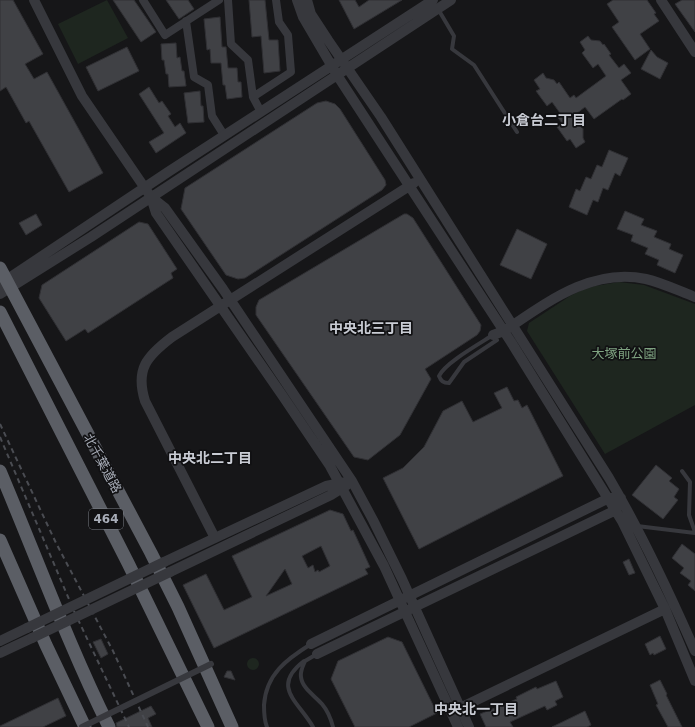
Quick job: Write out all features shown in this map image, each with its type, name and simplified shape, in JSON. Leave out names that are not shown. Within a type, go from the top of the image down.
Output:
[{"type":"highway","name":"北千葉道路","points":[[0,268],[4,287],[148,547],[178,607],[232,727]]},
{"type":"highway","name":"北千葉道路","points":[[0,312],[128,563],[208,727]]},
{"type":"highway","points":[[0,471],[52,599],[109,727]]},
{"type":"highway","points":[[0,540],[46,645],[86,727]]},
{"type":"street","points":[[34,0],[82,96],[144,188],[151,197],[165,208],[231,300],[352,481],[410,596],[468,727]]},
{"type":"street","points":[[143,0],[165,35],[219,0]]},
{"type":"street","points":[[228,0],[231,44],[248,60],[253,97],[261,112]]},
{"type":"street","points":[[253,97],[291,72],[288,36],[279,22],[276,0]]},
{"type":"street","points":[[297,0],[303,17],[337,75],[409,186],[508,328],[621,498],[637,526],[695,651]]},
{"type":"street","points":[[307,0],[311,14],[381,117],[420,179],[616,510],[666,609],[695,681]]},
{"type":"street","points":[[4,287],[144,188],[224,135],[341,60],[435,4],[451,0]]},
{"type":"street","points":[[661,0],[695,52]]},
{"type":"street","points":[[4,287],[151,197],[337,75],[435,4]]},
{"type":"street","points":[[186,22],[194,77],[208,85],[212,116],[224,135]]},
{"type":"street","points":[[215,538],[145,401],[141,389],[141,378],[143,368],[148,359],[157,349],[172,337],[420,179]]},
{"type":"street","points":[[151,197],[156,213],[329,465],[384,566],[458,727]]},
{"type":"street","points":[[495,337],[567,291],[592,281],[605,278],[633,277],[646,279],[695,297]]},
{"type":"street","points":[[0,653],[331,495],[341,486],[352,481]]},
{"type":"street","points":[[0,641],[326,486],[341,486]]},
{"type":"street","points":[[311,644],[609,498],[621,498]]},
{"type":"street","points":[[317,654],[616,510],[621,498]]},
{"type":"street","points":[[460,708],[666,609]]},
{"type":"street","points":[[82,727],[211,664]]},
{"type":"lane","points":[[435,4],[454,36],[452,49],[474,65],[517,132]]},
{"type":"lane","points":[[495,337],[464,362],[449,383],[445,383],[440,380],[439,376],[441,372],[448,365],[495,337]]},
{"type":"lane","points":[[637,526],[695,532],[688,514],[690,482],[682,471]]},
{"type":"lane","points":[[267,727],[264,710],[267,687],[276,672],[285,662],[311,644]]},
{"type":"lane","points":[[313,727],[305,714],[292,699],[288,686],[293,672],[305,661],[317,654]]},
{"type":"lane","points":[[305,661],[301,673],[301,679],[304,685],[328,712],[333,727]]},
{"type":"green space","points":[[107,0],[128,38],[78,64],[58,24]]},
{"type":"green space","name":"大塚前公園","points":[[619,282],[644,285],[695,304],[695,405],[605,454],[527,331],[529,323],[570,296],[595,286]]},
{"type":"green space","points":[[255,658],[258,659],[258,669],[251,670],[248,669],[247,662],[248,659]]},
{"type":"building","points":[[0,0],[13,0],[43,54],[25,64],[34,79],[47,72],[103,173],[69,192],[29,121],[26,123],[6,87],[0,91]]},
{"type":"building","points":[[113,0],[134,0],[156,32],[141,42]]},
{"type":"building","points":[[166,0],[188,0],[194,9],[179,19]]},
{"type":"building","points":[[249,0],[265,0],[269,40],[278,40],[280,71],[264,73],[261,36],[252,37]]},
{"type":"building","points":[[339,0],[355,0],[359,7],[369,0],[402,0],[354,29]]},
{"type":"building","points":[[613,0],[647,0],[656,13],[654,14],[659,21],[640,34],[650,49],[635,60],[612,27],[619,22],[607,4]]},
{"type":"building","points":[[682,0],[695,0],[695,32],[675,4]]},
{"type":"building","points":[[220,17],[222,47],[226,47],[228,68],[237,68],[238,82],[241,82],[242,97],[227,99],[225,85],[223,85],[221,63],[211,63],[210,49],[207,50],[204,19]]},
{"type":"building","points":[[588,36],[591,40],[600,41],[603,45],[604,44],[611,54],[609,55],[619,68],[624,64],[631,73],[621,80],[631,94],[594,119],[585,107],[576,114],[583,123],[581,125],[585,142],[576,148],[570,139],[567,141],[557,127],[562,123],[556,115],[560,113],[552,102],[547,106],[536,91],[540,89],[534,80],[543,73],[546,78],[554,80],[557,84],[559,82],[570,98],[574,95],[576,98],[606,76],[598,64],[593,68],[582,53],[585,50],[580,42]]},
{"type":"building","points":[[176,43],[177,58],[180,57],[186,86],[169,87],[168,74],[166,74],[164,60],[162,60],[161,44]]},
{"type":"building","points":[[127,47],[139,71],[98,91],[86,67]]},
{"type":"building","points":[[651,50],[657,57],[668,63],[660,79],[641,69]]},
{"type":"building","points":[[149,87],[159,103],[162,101],[171,114],[168,116],[175,127],[180,123],[186,133],[156,153],[149,142],[164,133],[139,94]]},
{"type":"building","points":[[200,91],[204,122],[188,123],[184,93]]},
{"type":"building","points":[[326,101],[335,104],[340,109],[385,180],[386,185],[382,190],[245,278],[238,279],[226,275],[181,209],[185,188],[317,103]]},
{"type":"building","points":[[609,150],[628,158],[620,176],[615,173],[608,190],[603,188],[598,202],[593,200],[587,215],[569,207],[576,189],[580,191],[586,177],[591,179],[597,165],[602,167]]},
{"type":"building","points":[[625,211],[644,219],[641,225],[657,231],[654,237],[671,244],[669,249],[683,255],[675,273],[657,265],[659,260],[645,254],[648,248],[631,241],[633,235],[617,229]]},
{"type":"building","points":[[36,214],[42,225],[26,235],[19,223]]},
{"type":"building","points":[[404,214],[407,214],[413,218],[481,325],[480,331],[477,335],[425,369],[431,379],[400,435],[368,460],[354,457],[256,315],[256,307],[259,300]]},
{"type":"building","points":[[139,222],[148,224],[177,269],[171,273],[173,278],[88,333],[85,329],[66,341],[39,298],[42,285]]},
{"type":"building","points":[[517,229],[547,244],[531,279],[500,265]]},
{"type":"building","points":[[507,387],[514,401],[518,400],[522,408],[527,405],[563,476],[419,549],[383,478],[403,468],[424,447],[443,411],[462,401],[473,422],[502,408],[494,393]]},
{"type":"building","points":[[656,465],[672,478],[669,481],[679,489],[674,497],[678,500],[663,519],[632,495]]},
{"type":"building","points":[[330,510],[343,514],[351,531],[353,530],[370,567],[365,569],[368,574],[214,648],[183,585],[206,574],[224,610],[252,597],[232,556]],"holes":[[[321,546],[330,566],[319,572],[318,570],[315,572],[313,565],[308,568],[302,556]],[[285,569],[292,584],[266,596]]]},
{"type":"building","points":[[682,544],[695,554],[695,591],[688,585],[691,581],[680,573],[684,568],[672,558]]},
{"type":"building","points":[[629,559],[635,573],[629,575],[623,562]]},
{"type":"building","points":[[660,636],[666,649],[654,655],[653,653],[650,655],[645,644]]},
{"type":"building","points":[[388,637],[402,642],[437,713],[409,727],[355,727],[331,679],[338,661]]},
{"type":"building","points":[[101,639],[108,654],[101,658],[93,642]]},
{"type":"building","points":[[227,671],[231,671],[235,680],[224,677]]},
{"type":"building","points":[[660,680],[682,727],[668,727],[656,705],[658,704],[650,685]]},
{"type":"building","points":[[556,681],[563,697],[555,701],[557,705],[547,710],[545,706],[510,722],[513,727],[486,727],[480,714],[517,699],[516,697],[536,687],[537,689]]},
{"type":"building","points":[[58,698],[66,716],[43,727],[0,727],[0,726]]},
{"type":"building","points":[[151,706],[156,714],[148,718],[152,727],[117,727],[116,723]]},
{"type":"building","points":[[585,711],[591,725],[587,727],[552,727]]},
{"type":"railway","points":[[0,424],[56,543],[113,651],[148,727]]},
{"type":"railway","points":[[0,437],[74,611],[129,727]]},
{"type":"district","name":"小倉台二丁目","points":[[544,120]]},
{"type":"district","name":"中央北三丁目","points":[[371,328]]},
{"type":"district","name":"中央北二丁目","points":[[210,458]]},
{"type":"district","name":"中央北一丁目","points":[[476,709]]}]
